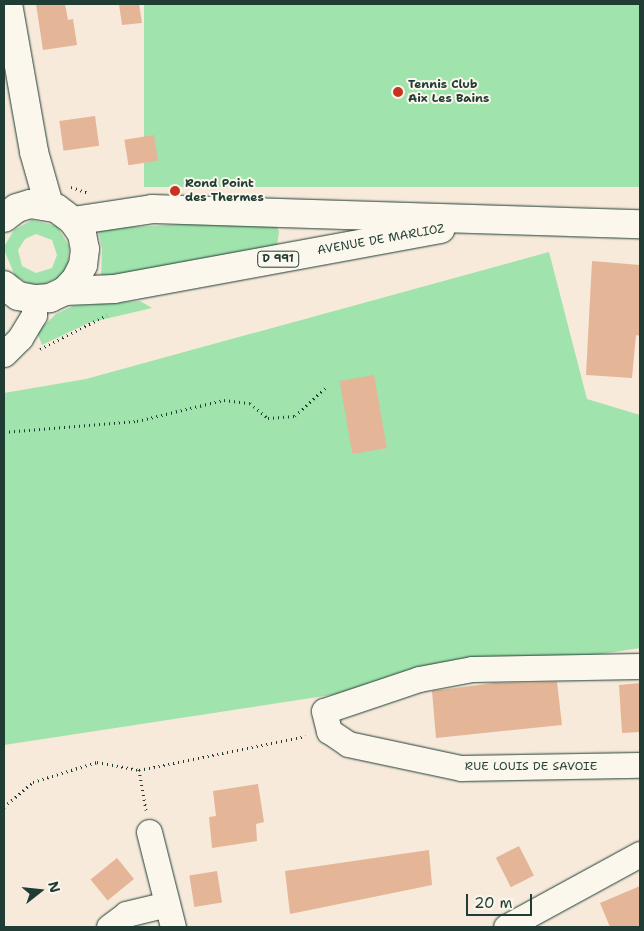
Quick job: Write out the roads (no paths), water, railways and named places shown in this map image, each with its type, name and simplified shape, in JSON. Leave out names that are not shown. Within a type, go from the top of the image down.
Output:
[{"type":"main road","points":[[8,4],[34,152],[49,205],[73,221],[82,234],[85,249],[83,265],[76,279],[65,291]]},
{"type":"main road","points":[[8,214],[34,152]]},
{"type":"main road","points":[[8,214],[49,205]]},
{"type":"main road","name":"AVENUE DE MARLIOZ","points":[[73,221],[152,209],[246,210],[640,224]]},
{"type":"main road","name":"AVENUE DE MARLIOZ","points":[[19,294],[50,298],[65,291],[114,289],[490,220]]},
{"type":"street","points":[[9,347],[17,314],[19,294]]},
{"type":"street","name":"RUE LOUIS DE SAVOIE","points":[[640,666],[472,669],[420,679],[326,721],[348,744],[461,768],[640,765]]},
{"type":"street","points":[[109,927],[126,914],[170,916],[149,832]]},
{"type":"street","points":[[506,927],[640,854]]},
{"type":"place","name":"Tennis Club Aix Les Bains","points":[[398,92]]},
{"type":"place","name":"Rond Point des Thermes","points":[[175,191]]}]
